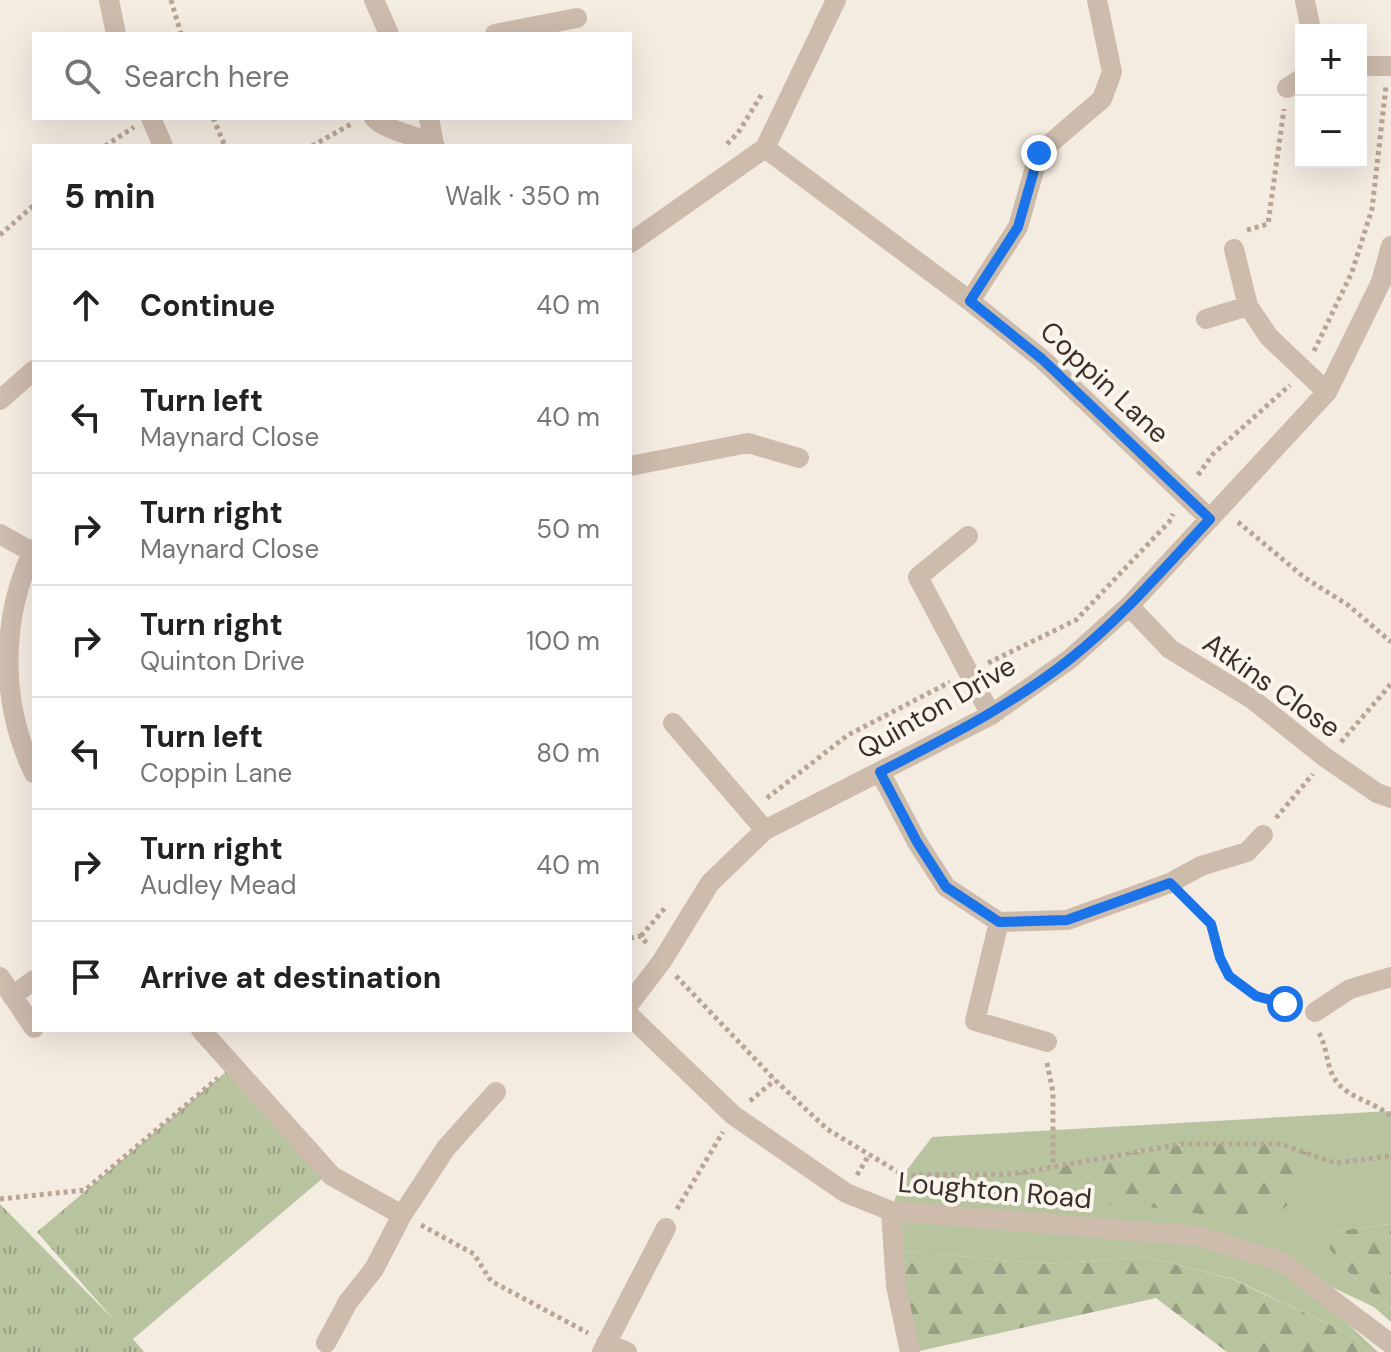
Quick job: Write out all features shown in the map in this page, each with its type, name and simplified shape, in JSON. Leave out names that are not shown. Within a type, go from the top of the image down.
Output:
[{"type":"street","points":[[109,0],[116,32]]},
{"type":"street","points":[[374,0],[388,32]]},
{"type":"street","points":[[632,242],[765,148],[836,0]]},
{"type":"street","points":[[970,301],[1018,227],[1039,153],[1102,99],[1112,72],[1097,0]]},
{"type":"street","points":[[1305,1],[1310,24]]},
{"type":"street","points":[[505,32],[577,18]]},
{"type":"street","points":[[1367,66],[1390,66]]},
{"type":"street","points":[[376,120],[385,127],[420,137],[431,144]]},
{"type":"street","points":[[396,129],[417,120]]},
{"type":"street","points":[[429,120],[434,144]]},
{"type":"street","points":[[144,122],[161,144]]},
{"type":"street","name":"Coppin Lane","points":[[765,148],[970,301],[1042,359],[1184,495],[1215,514]]},
{"type":"street","name":"Quinton Drive","points":[[632,1000],[662,961],[710,883],[765,830],[991,715],[1070,659],[1129,606],[1327,392],[1386,284],[1391,246]]},
{"type":"street","points":[[1234,249],[1248,306],[1269,337],[1327,392]]},
{"type":"street","points":[[1206,319],[1248,306]]},
{"type":"street","points":[[0,400],[32,372]]},
{"type":"street","points":[[632,466],[748,443],[799,458]]},
{"type":"street","points":[[0,534],[32,550]]},
{"type":"street","points":[[968,536],[913,570],[991,715]]},
{"type":"street","points":[[32,552],[8,604],[2,655],[9,713],[32,768]]},
{"type":"street","name":"Atkins Close","points":[[1129,606],[1170,649],[1252,699],[1326,758],[1377,793],[1391,798]]},
{"type":"street","points":[[673,723],[765,830]]},
{"type":"street","points":[[880,772],[917,842],[946,887],[999,922],[1067,920],[1170,883],[1201,866],[1247,852],[1263,835]]},
{"type":"street","points":[[999,922],[975,1021],[1047,1042]]},
{"type":"street","points":[[0,977],[32,1024]]},
{"type":"street","points":[[1309,1017],[1350,989],[1391,977]]},
{"type":"street","points":[[12,996],[32,981]]},
{"type":"street","name":"Loughton Road","points":[[632,1018],[733,1115],[846,1193],[891,1211],[1198,1236],[1282,1262],[1391,1344]]},
{"type":"street","points":[[203,1032],[332,1176],[402,1215]]},
{"type":"street","points":[[326,1343],[348,1302],[374,1269],[402,1215],[446,1148],[496,1092]]},
{"type":"street","points":[[891,1211],[896,1286],[910,1352]]},
{"type":"street","points":[[627,1352],[604,1348],[666,1228]]},
{"type":"path","points":[[171,0],[180,32]]},
{"type":"path","points":[[749,811],[848,735],[1076,620],[1169,522],[1213,454],[1304,372],[1352,272],[1372,209],[1390,66]]},
{"type":"path","points":[[1234,249],[1232,235],[1268,224],[1294,83]]},
{"type":"path","points":[[718,153],[738,133],[763,92]]},
{"type":"path","points":[[214,120],[224,144]]},
{"type":"path","points":[[316,144],[358,120]]},
{"type":"path","points":[[108,144],[144,122]]},
{"type":"path","points":[[0,235],[32,207]]},
{"type":"path","points":[[1215,514],[1348,605],[1391,642]]},
{"type":"path","points":[[1170,883],[1211,924],[1220,958],[1229,976],[1256,996],[1285,1004],[1309,1017],[1326,1045],[1334,1078],[1353,1097],[1380,1106],[1391,1117]]},
{"type":"path","points":[[632,938],[641,936],[670,902]]},
{"type":"path","points":[[641,936],[775,1080],[827,1129],[903,1175],[1013,1174],[1182,1144],[1281,1144],[1335,1163],[1391,1156]]},
{"type":"path","points":[[1047,1042],[1047,1065],[1053,1092],[1053,1167]]},
{"type":"path","points":[[0,1199],[85,1190],[234,1065]]},
{"type":"path","points":[[666,1228],[733,1115],[775,1080]]},
{"type":"path","points":[[402,1215],[474,1254],[491,1281],[604,1348]]},
{"type":"green space","points":[[234,1065],[323,1178],[133,1339],[144,1352],[0,1352],[0,1204],[115,1321],[37,1232]]},
{"type":"green space","points":[[1391,1111],[1391,1224],[1337,1231],[1351,1275],[1391,1309],[1391,1322],[1374,1307],[1285,1265],[1378,1352],[1368,1352],[1352,1335],[1233,1279],[1147,1257],[1045,1264],[893,1250],[891,1211],[903,1175],[932,1137]],"holes":[[[1182,1144],[1265,1223],[944,1175],[1013,1174]]]},
{"type":"green space","points":[[1182,1144],[1281,1144],[1310,1154],[1294,1200],[1265,1223],[1142,1206],[953,1197],[943,1175],[1013,1174]]},
{"type":"green space","points":[[1391,1224],[1391,1309],[1351,1275],[1329,1248],[1337,1231]]},
{"type":"green space","points":[[893,1250],[1045,1264],[1147,1257],[1232,1279],[1352,1335],[1368,1352],[1227,1352],[1156,1298],[915,1352]]},
{"type":"route","points":[[1039,153],[1018,227],[970,301],[1042,359],[1210,519],[1129,606],[1070,659],[991,715],[880,772],[917,842],[946,887],[999,922],[1067,920],[1170,883],[1211,924],[1220,958],[1229,976],[1256,996],[1285,1004]]}]
